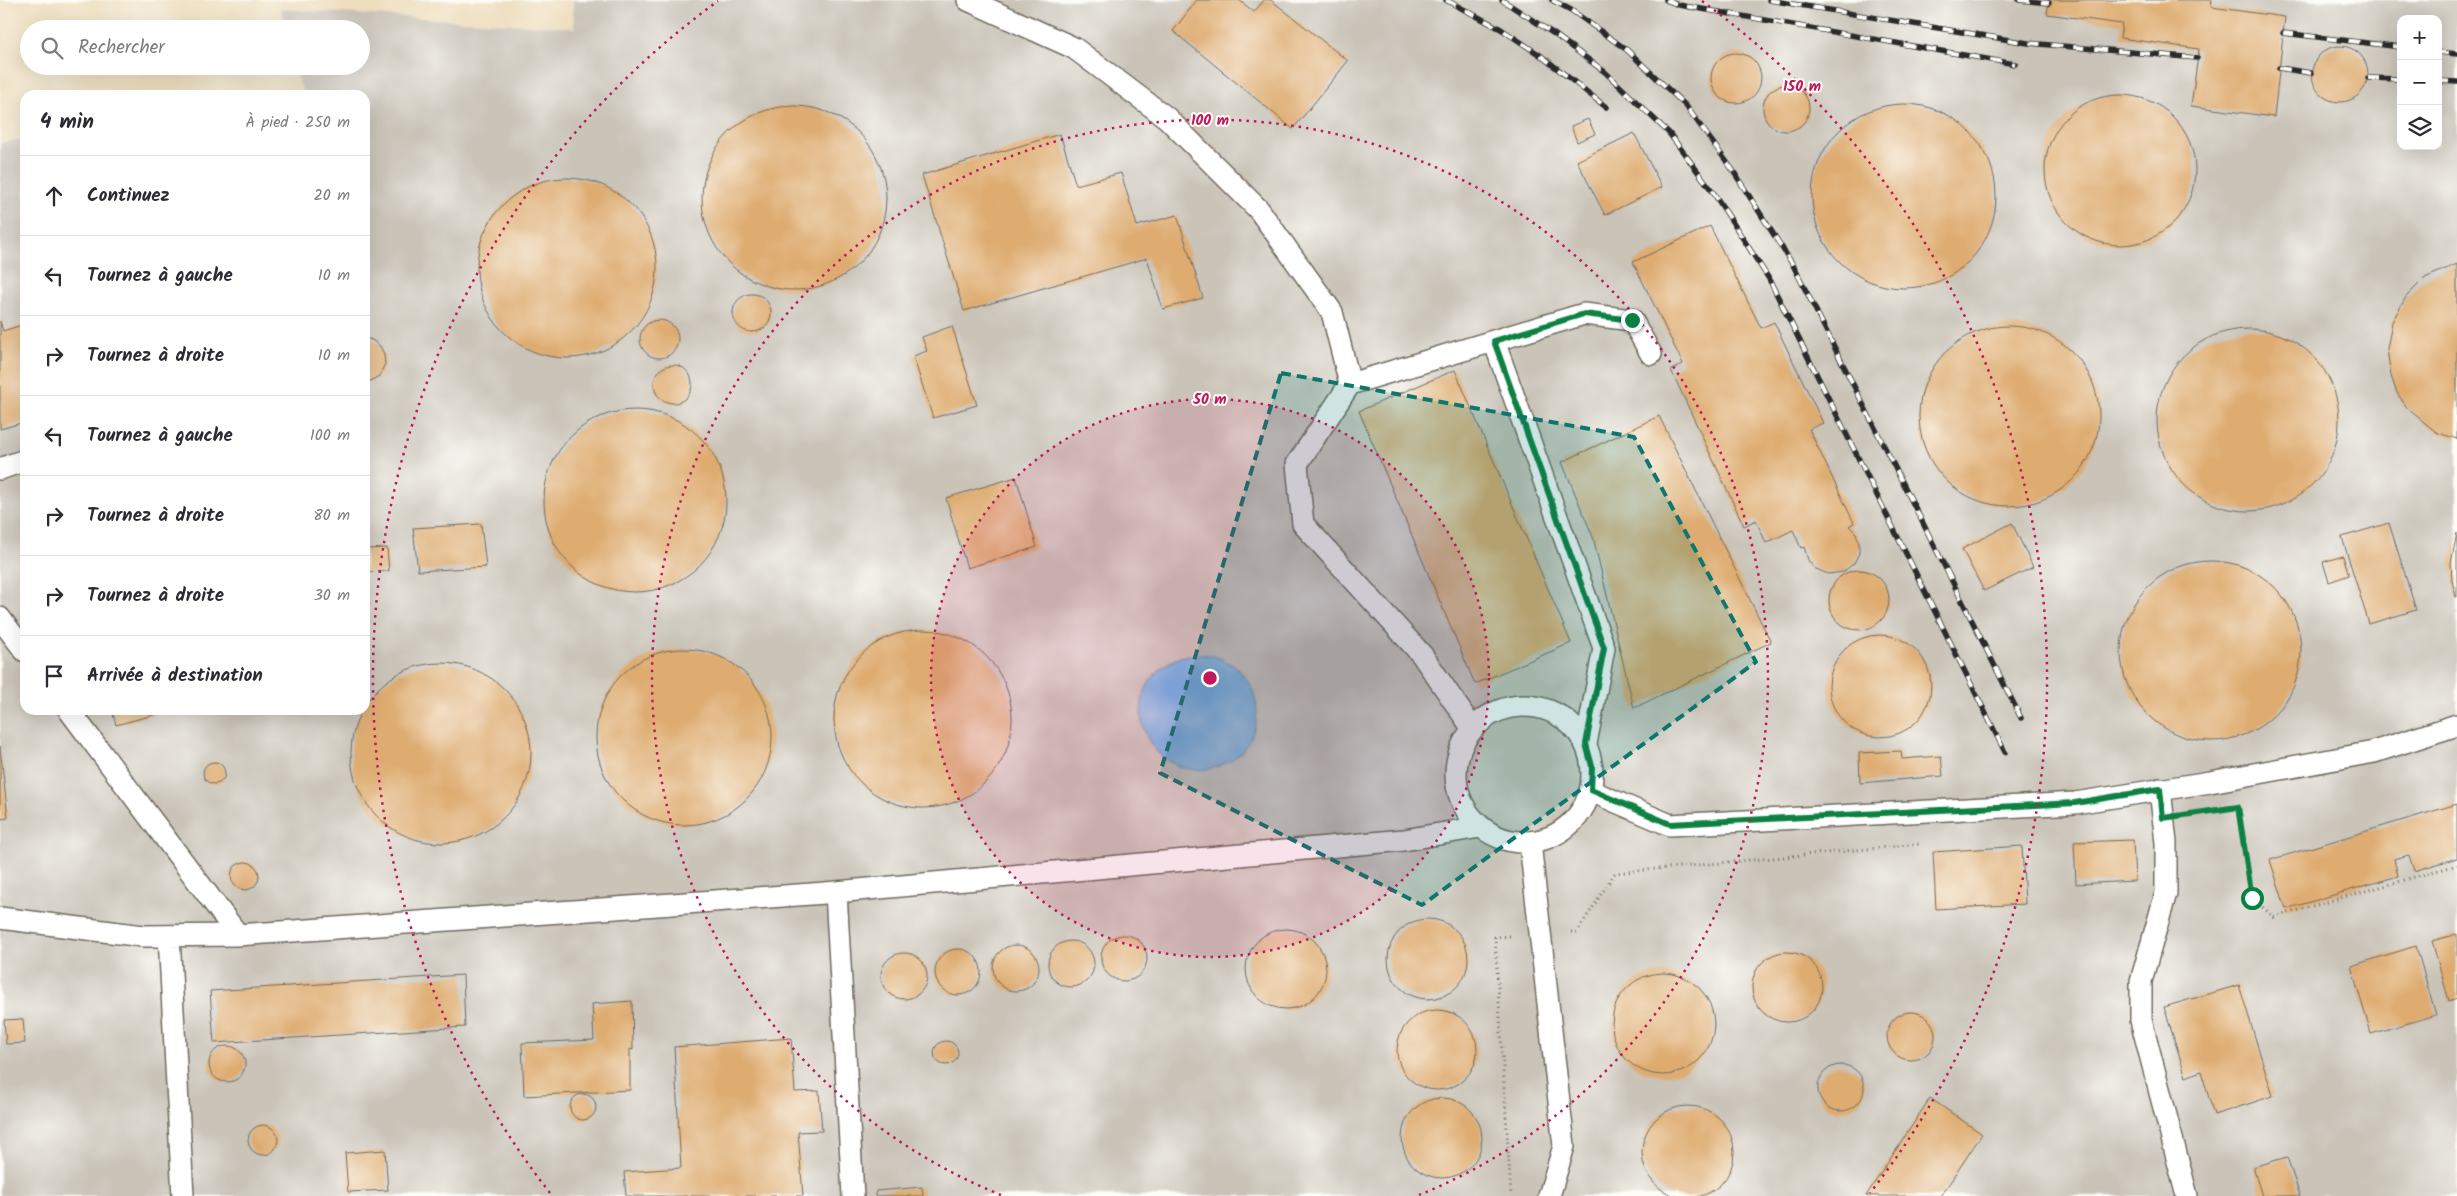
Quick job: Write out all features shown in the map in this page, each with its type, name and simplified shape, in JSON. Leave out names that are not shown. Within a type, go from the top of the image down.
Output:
[{"type":"lane","points":[[968,0],[1074,48],[1167,118],[1259,210],[1332,312],[1350,384]]},
{"type":"lane","points":[[1472,729],[1422,655],[1303,524],[1297,464],[1350,384],[1584,314],[1632,320],[1652,354]]},
{"type":"lane","points":[[1494,341],[1604,648],[1586,744]]},
{"type":"lane","points":[[0,468],[20,462]]},
{"type":"lane","points":[[0,618],[20,645]]},
{"type":"lane","points":[[1533,706],[1554,713],[1573,726],[1586,744],[1592,766],[1591,790],[1583,810],[1569,826],[1551,837],[1530,843],[1512,842],[1495,836],[1480,827],[1466,810],[1458,790],[1456,769],[1461,748],[1472,729],[1490,715],[1510,707],[1533,706]]},
{"type":"lane","points":[[73,715],[238,935]]},
{"type":"lane","points":[[1591,790],[1670,824],[2075,803],[2210,782],[2374,752],[2457,725]]},
{"type":"lane","points":[[2160,789],[2166,843],[2166,893],[2141,981],[2141,1020],[2187,1196]]},
{"type":"lane","points":[[0,918],[111,933],[169,936],[238,935],[836,892],[1404,840],[1480,827]]},
{"type":"lane","points":[[1530,843],[1564,1146],[1549,1196]]},
{"type":"lane","points":[[836,892],[853,1196]]},
{"type":"lane","points":[[169,936],[183,1196]]},
{"type":"path","points":[[2229,808],[2247,805]]},
{"type":"path","points":[[2238,807],[2252,898],[2274,917],[2457,865]]},
{"type":"path","points":[[1511,1196],[1495,937],[1577,932],[1615,873],[1926,844]]},
{"type":"highlighted area","points":[[1281,373],[1634,437],[1756,662],[1422,905],[1160,773]]},
{"type":"shaded area","points":[[573,0],[2457,0],[2457,1196],[0,1196],[0,143],[20,140],[20,715],[370,715],[370,90],[302,90],[298,75],[370,75],[370,20],[284,20],[281,9],[574,28]]},
{"type":"water","points":[[1199,654],[1221,658],[1240,671],[1253,690],[1257,712],[1253,734],[1240,753],[1221,766],[1199,770],[1177,766],[1158,753],[1145,734],[1141,712],[1145,690],[1158,671],[1177,658]]},
{"type":"building","points":[[1197,0],[1239,0],[1254,12],[1264,0],[1271,0],[1348,61],[1293,129],[1173,31]]},
{"type":"building","points":[[2049,0],[2212,0],[2211,7],[2285,17],[2274,117],[2191,106],[2199,49],[2120,38],[2122,24],[2047,14]]},
{"type":"building","points":[[2334,46],[2346,46],[2356,50],[2364,58],[2368,74],[2364,90],[2356,98],[2346,102],[2334,102],[2324,98],[2316,90],[2312,80],[2312,68],[2316,58],[2324,50]]},
{"type":"building","points":[[1731,53],[1741,53],[1754,60],[1761,73],[1761,83],[1754,96],[1741,103],[1731,103],[1722,99],[1715,92],[1711,83],[1711,73],[1715,64],[1722,57]]},
{"type":"building","points":[[1781,85],[1791,85],[1805,95],[1809,108],[1805,121],[1799,127],[1791,131],[1781,131],[1767,121],[1763,113],[1763,103],[1773,89]]},
{"type":"building","points":[[2120,95],[2135,96],[2149,101],[2173,117],[2189,141],[2194,155],[2194,185],[2189,199],[2173,223],[2149,239],[2135,244],[2120,245],[2105,244],[2091,239],[2067,223],[2051,199],[2046,185],[2045,170],[2046,155],[2051,141],[2067,117],[2091,101],[2105,96]]},
{"type":"building","points":[[1904,104],[1922,106],[1939,111],[1969,131],[1989,161],[1994,178],[1996,196],[1994,214],[1989,231],[1969,261],[1939,281],[1922,286],[1904,288],[1886,286],[1869,281],[1839,261],[1819,231],[1814,214],[1812,196],[1814,178],[1819,161],[1839,131],[1869,111],[1886,106]]},
{"type":"building","points":[[794,106],[812,108],[829,113],[859,133],[879,163],[884,180],[886,198],[884,216],[879,233],[859,263],[829,283],[812,288],[794,290],[776,288],[759,283],[729,263],[709,233],[704,216],[702,198],[704,180],[709,163],[729,133],[759,113],[776,108]]},
{"type":"building","points":[[1588,119],[1595,134],[1577,142],[1571,126]]},
{"type":"building","points":[[1634,133],[1662,187],[1605,215],[1577,161]]},
{"type":"building","points":[[1060,134],[1076,185],[1121,173],[1137,226],[1177,215],[1203,298],[1163,309],[1147,258],[964,311],[922,175]]},
{"type":"building","points":[[558,178],[576,178],[610,188],[631,204],[647,225],[655,250],[657,268],[655,286],[647,311],[631,332],[610,348],[602,351],[576,358],[558,358],[524,348],[497,325],[487,311],[481,294],[477,277],[477,259],[487,225],[510,198],[524,188],[541,182]]},
{"type":"building","points":[[1710,226],[1761,328],[1774,322],[1823,423],[1809,429],[1854,523],[1849,526],[1856,533],[1859,543],[1859,553],[1854,563],[1843,572],[1828,574],[1814,568],[1808,560],[1804,547],[1801,548],[1793,530],[1766,543],[1756,520],[1744,526],[1671,370],[1683,364],[1633,262]]},
{"type":"building","points":[[2457,264],[2457,439],[2436,432],[2408,409],[2397,393],[2391,376],[2387,349],[2392,322],[2406,297],[2425,278]]},
{"type":"building","points":[[752,294],[765,300],[771,313],[765,326],[752,332],[739,326],[733,313],[739,300]]},
{"type":"building","points":[[659,320],[672,326],[678,339],[672,352],[659,358],[646,352],[640,339],[646,326]]},
{"type":"building","points":[[0,321],[3,331],[20,326],[20,423],[0,429]]},
{"type":"building","points":[[952,326],[977,405],[933,418],[913,356],[927,351],[922,337]]},
{"type":"building","points":[[2000,326],[2018,326],[2052,336],[2073,352],[2089,373],[2097,398],[2099,416],[2097,434],[2089,459],[2073,480],[2052,496],[2044,499],[2018,506],[2000,506],[1966,496],[1939,473],[1929,459],[1923,442],[1919,425],[1919,407],[1929,373],[1952,346],[1966,336],[1983,330]]},
{"type":"building","points":[[2257,329],[2266,330],[2291,339],[2313,355],[2329,377],[2338,402],[2338,438],[2329,463],[2313,485],[2291,501],[2275,507],[2257,511],[2239,511],[2230,510],[2205,501],[2190,491],[2177,478],[2167,463],[2158,438],[2157,411],[2158,402],[2167,377],[2177,362],[2190,349],[2205,339],[2230,330]]},
{"type":"building","points":[[370,339],[380,346],[384,354],[385,364],[379,376],[370,381]]},
{"type":"building","points":[[673,365],[686,371],[692,384],[686,397],[673,403],[660,397],[654,384],[660,371]]},
{"type":"building","points":[[1455,370],[1571,643],[1475,684],[1359,411]]},
{"type":"building","points":[[635,410],[653,412],[670,417],[699,437],[719,466],[724,483],[726,501],[724,519],[719,536],[699,565],[670,585],[653,590],[635,592],[617,590],[600,585],[571,565],[551,536],[546,519],[544,501],[546,483],[551,466],[571,437],[600,417],[617,412]]},
{"type":"building","points":[[1659,416],[1771,642],[1634,708],[1593,537],[1562,462]]},
{"type":"building","points":[[1016,477],[1037,547],[967,568],[946,498]]},
{"type":"building","points":[[2012,523],[2033,567],[1984,591],[1962,549]]},
{"type":"building","points":[[2389,523],[2416,610],[2369,624],[2342,537]]},
{"type":"building","points":[[481,524],[486,567],[418,571],[413,528]]},
{"type":"building","points":[[2457,533],[2456,597],[2452,581],[2451,563]]},
{"type":"building","points":[[387,548],[389,571],[370,572],[370,549]]},
{"type":"building","points":[[2343,556],[2349,575],[2329,582],[2323,562]]},
{"type":"building","points":[[2202,561],[2220,561],[2245,568],[2261,576],[2275,587],[2286,601],[2294,617],[2301,642],[2301,660],[2294,685],[2286,701],[2275,715],[2261,726],[2237,737],[2220,741],[2202,741],[2185,737],[2161,726],[2141,708],[2125,677],[2121,660],[2121,642],[2125,625],[2136,601],[2154,581],[2185,565]]},
{"type":"building","points":[[1859,570],[1875,575],[1880,579],[1884,584],[1889,600],[1884,616],[1880,621],[1875,625],[1859,630],[1843,625],[1838,621],[1834,616],[1829,600],[1834,584],[1838,579],[1843,575]]},
{"type":"building","points":[[923,630],[957,637],[972,645],[986,656],[997,670],[1005,685],[1012,719],[1005,753],[997,768],[986,782],[972,793],[957,801],[923,808],[889,801],[874,793],[860,782],[849,768],[841,753],[834,719],[841,685],[849,670],[860,656],[874,645],[889,637]]},
{"type":"building","points":[[1880,635],[1899,639],[1916,650],[1927,667],[1931,686],[1927,705],[1916,722],[1899,733],[1880,737],[1861,733],[1844,722],[1833,705],[1829,686],[1833,667],[1844,650],[1861,639]]},
{"type":"building","points":[[693,649],[718,655],[726,659],[752,681],[766,703],[771,720],[771,754],[766,771],[752,793],[740,805],[718,819],[701,824],[675,825],[650,819],[642,815],[616,793],[602,771],[597,754],[596,728],[602,703],[606,695],[628,669],[650,655],[667,650]]},
{"type":"building","points":[[441,663],[467,667],[491,678],[498,684],[516,703],[527,727],[531,753],[527,779],[516,803],[510,810],[491,828],[475,836],[441,843],[407,836],[391,828],[372,810],[366,803],[355,779],[351,753],[358,719],[360,715],[370,715],[370,698],[384,684],[391,678],[415,667]]},
{"type":"building","points":[[113,715],[153,715],[116,725]]},
{"type":"building","points":[[0,746],[8,818],[0,819]]},
{"type":"building","points":[[1901,751],[1902,759],[1941,756],[1943,776],[1860,783],[1859,753]]},
{"type":"building","points":[[210,762],[218,762],[225,769],[225,777],[218,784],[210,784],[203,777],[203,769]]},
{"type":"building","points":[[2457,804],[2457,858],[2414,871],[2409,855],[2394,859],[2398,876],[2286,909],[2270,860]]},
{"type":"building","points":[[2133,840],[2135,881],[2076,884],[2074,842]]},
{"type":"building","points":[[2022,846],[2025,904],[1936,909],[1933,852]]},
{"type":"building","points":[[245,862],[255,866],[259,876],[255,886],[245,890],[235,886],[231,876],[235,866]]},
{"type":"building","points":[[1428,919],[1443,922],[1456,931],[1465,944],[1468,959],[1465,974],[1456,987],[1443,996],[1428,999],[1413,996],[1400,987],[1391,974],[1388,959],[1391,944],[1400,931],[1413,922]]},
{"type":"building","points":[[1286,929],[1301,932],[1314,941],[1323,954],[1326,969],[1323,984],[1314,997],[1301,1006],[1286,1009],[1271,1006],[1258,997],[1249,984],[1246,969],[1249,954],[1258,941],[1271,932]]},
{"type":"building","points":[[2457,934],[2457,998],[2449,1001],[2432,941]]},
{"type":"building","points":[[1129,935],[1141,941],[1146,949],[1146,967],[1141,975],[1133,980],[1119,981],[1107,975],[1102,967],[1101,953],[1107,941],[1115,936]]},
{"type":"building","points":[[1076,941],[1088,947],[1093,955],[1093,973],[1088,981],[1080,986],[1066,987],[1054,981],[1049,973],[1048,959],[1054,947],[1062,942]]},
{"type":"building","points":[[1011,945],[1021,945],[1033,951],[1038,959],[1038,977],[1033,985],[1025,990],[1011,991],[1003,988],[996,981],[993,973],[993,963],[996,955],[1003,948]]},
{"type":"building","points":[[2416,946],[2436,1015],[2371,1034],[2351,966]]},
{"type":"building","points":[[963,949],[975,955],[980,963],[980,981],[975,989],[967,994],[953,995],[941,989],[936,981],[935,967],[941,955],[949,950]]},
{"type":"building","points":[[1787,952],[1806,958],[1816,968],[1822,987],[1816,1006],[1806,1016],[1787,1022],[1768,1016],[1758,1006],[1752,987],[1758,968],[1768,958]]},
{"type":"building","points":[[909,953],[921,959],[926,967],[926,985],[921,993],[913,998],[899,999],[887,993],[882,985],[881,971],[887,959],[895,954]]},
{"type":"building","points":[[1663,973],[1683,977],[1699,988],[1710,1004],[1714,1024],[1710,1044],[1699,1060],[1683,1071],[1663,1075],[1643,1071],[1627,1060],[1616,1044],[1612,1024],[1616,1004],[1627,988],[1643,977]]},
{"type":"building","points":[[463,975],[465,1027],[214,1043],[210,991]]},
{"type":"building","points":[[2239,985],[2273,1096],[2214,1115],[2201,1071],[2186,1077],[2164,1007]]},
{"type":"building","points":[[632,1001],[633,1050],[630,1049],[630,1090],[524,1096],[522,1043],[594,1040],[592,1004]]},
{"type":"building","points":[[1437,1010],[1452,1013],[1465,1022],[1474,1035],[1477,1050],[1474,1065],[1465,1078],[1452,1087],[1437,1090],[1422,1087],[1409,1078],[1400,1065],[1397,1050],[1400,1035],[1409,1022],[1422,1013]]},
{"type":"building","points":[[1911,1012],[1920,1014],[1928,1019],[1933,1027],[1935,1036],[1933,1045],[1928,1053],[1920,1058],[1911,1060],[1902,1058],[1894,1053],[1889,1045],[1887,1036],[1889,1027],[1894,1019],[1902,1014]]},
{"type":"building","points":[[23,1019],[25,1043],[6,1044],[4,1020]]},
{"type":"building","points":[[791,1038],[795,1092],[819,1091],[822,1131],[798,1132],[803,1196],[626,1196],[624,1172],[681,1168],[674,1047]]},
{"type":"building","points":[[941,1041],[951,1041],[958,1048],[958,1058],[951,1065],[941,1065],[934,1058],[934,1048]]},
{"type":"building","points":[[227,1046],[234,1047],[240,1051],[244,1057],[244,1071],[240,1077],[234,1081],[227,1082],[220,1081],[214,1077],[210,1071],[209,1064],[210,1057],[214,1051],[220,1047]]},
{"type":"building","points":[[1846,1065],[1858,1071],[1863,1079],[1863,1097],[1858,1105],[1850,1110],[1836,1111],[1824,1105],[1819,1097],[1818,1083],[1824,1071],[1832,1066]]},
{"type":"building","points":[[583,1094],[592,1098],[596,1107],[592,1116],[583,1120],[574,1116],[570,1107],[574,1098]]},
{"type":"building","points":[[1442,1098],[1457,1101],[1470,1110],[1479,1123],[1482,1138],[1479,1153],[1470,1166],[1457,1175],[1442,1178],[1427,1175],[1414,1166],[1405,1153],[1402,1138],[1405,1123],[1414,1110],[1427,1101]]},
{"type":"building","points":[[1930,1098],[1982,1134],[1941,1196],[1866,1196]]},
{"type":"building","points":[[1679,1107],[1697,1107],[1714,1114],[1726,1126],[1733,1143],[1733,1161],[1726,1178],[1714,1190],[1697,1197],[1679,1197],[1662,1190],[1650,1178],[1643,1161],[1643,1143],[1650,1126],[1662,1114]]},
{"type":"building","points":[[263,1125],[274,1129],[278,1140],[274,1151],[263,1155],[252,1151],[248,1140],[252,1129]]},
{"type":"building","points":[[385,1150],[388,1190],[348,1192],[345,1153]]},
{"type":"building","points":[[2287,1157],[2300,1196],[2262,1196],[2253,1167]]},
{"type":"building","points":[[922,1187],[923,1196],[876,1196],[876,1191]]},
{"type":"railway","points":[[1446,0],[1501,29],[1540,55],[1606,107]]},
{"type":"railway","points":[[1502,0],[1554,34],[1605,72],[1669,133],[1713,192],[1769,279],[2005,752]]},
{"type":"railway","points":[[1552,0],[1571,10],[1627,50],[1686,106],[1732,169],[1793,265],[2021,718]]},
{"type":"railway","points":[[1666,0],[1679,5],[2015,64]]},
{"type":"railway","points":[[1769,0],[2028,43],[2197,58]]},
{"type":"railway","points":[[2019,0],[2049,3]]},
{"type":"railway","points":[[2283,33],[2397,47]]},
{"type":"railway","points":[[2442,52],[2457,54]]},
{"type":"railway","points":[[2279,68],[2311,73]]},
{"type":"railway","points":[[2368,78],[2397,79]]},
{"type":"railway","points":[[2442,81],[2457,82]]},
{"type":"route","points":[[1632,320],[1584,314],[1494,341],[1604,648],[1586,744],[1592,766],[1591,790],[1670,824],[2075,803],[2160,789],[2163,818],[2238,807],[2252,898]]}]
